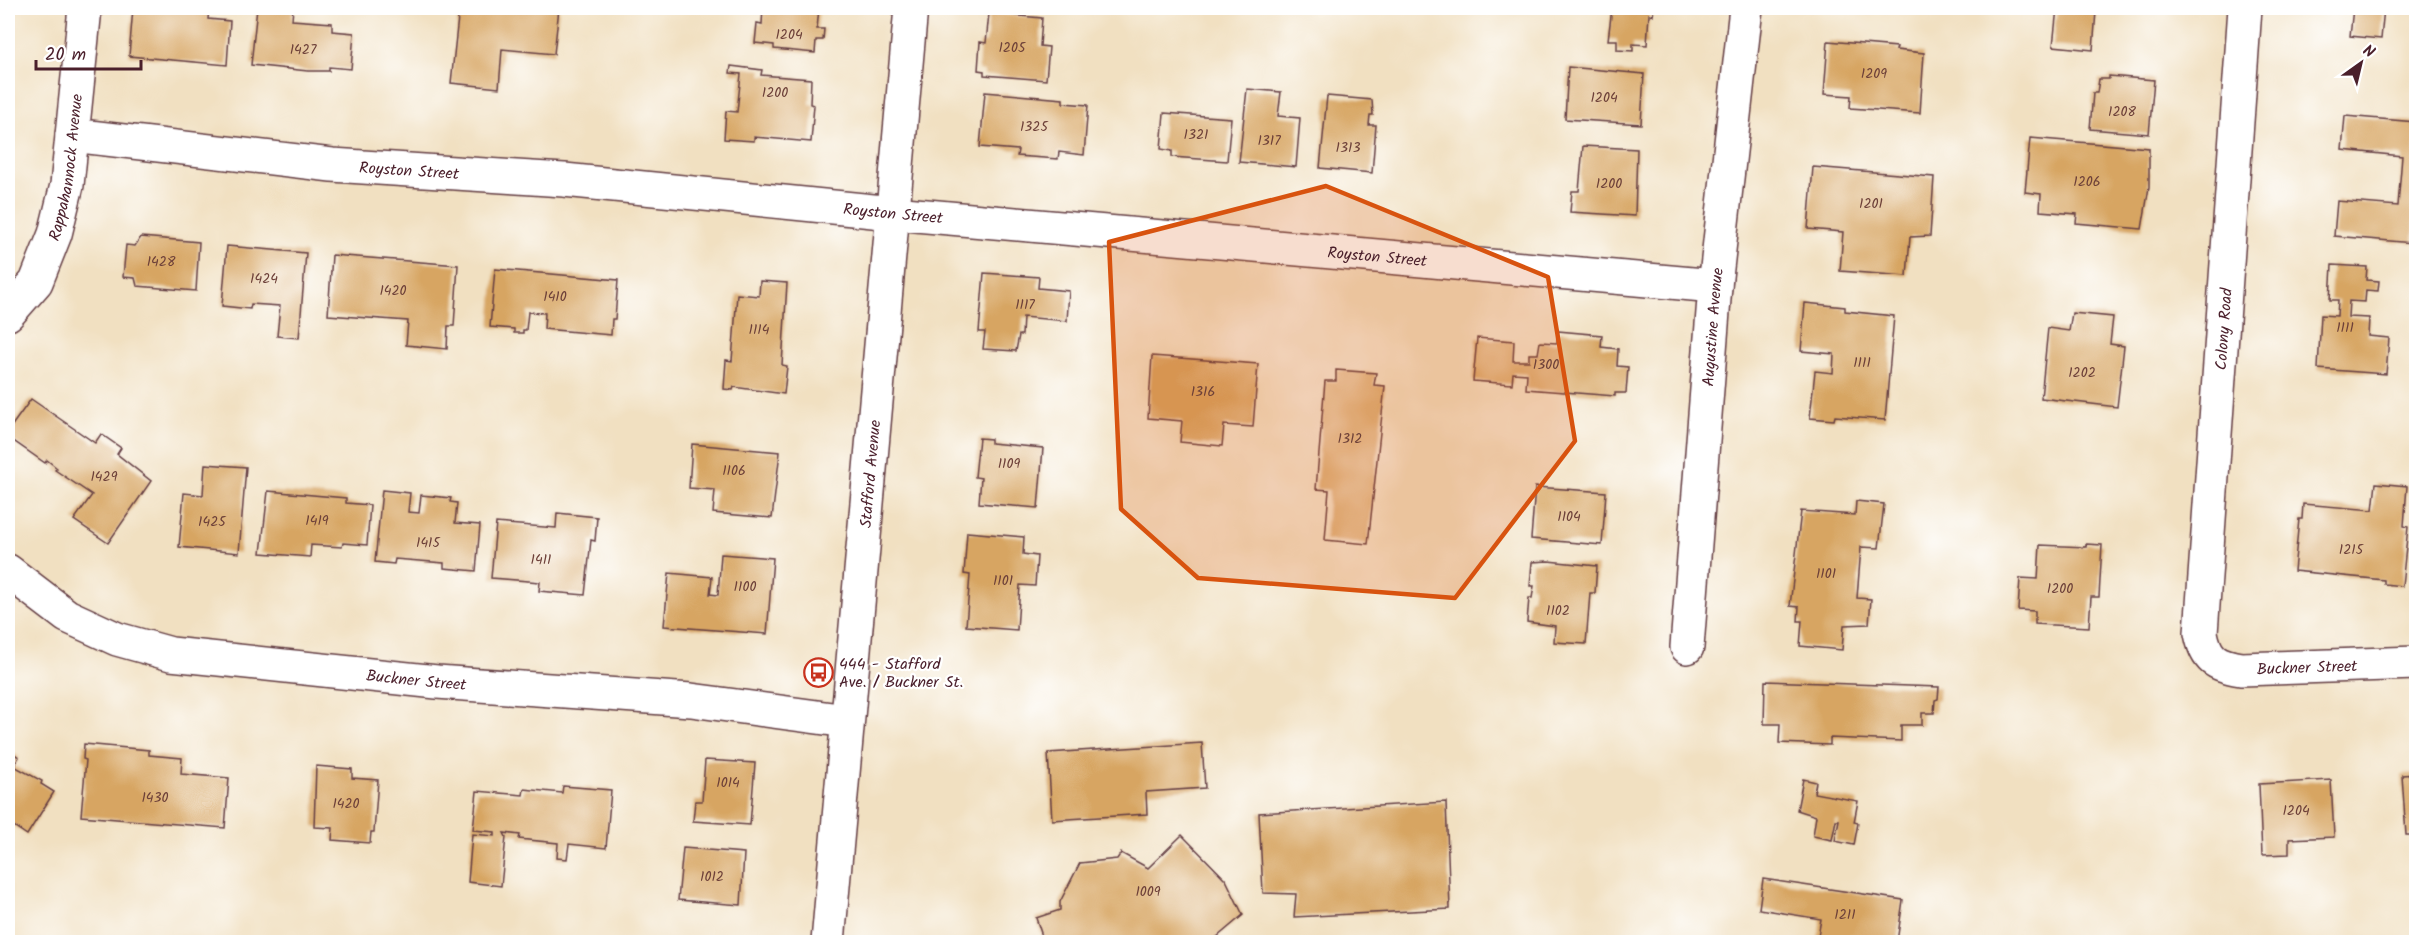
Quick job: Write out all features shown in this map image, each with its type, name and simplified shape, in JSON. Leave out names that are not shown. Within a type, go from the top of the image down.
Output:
[{"type":"street","name":"Rappahannock Avenue","points":[[8,314],[36,282],[56,234],[67,185],[85,8]]},
{"type":"street","name":"Stafford Avenue","points":[[828,942],[911,8]]},
{"type":"street","name":"Augustine Avenue","points":[[1687,647],[1715,286],[1746,8]]},
{"type":"street","name":"Colony Road","points":[[2205,650],[2201,633],[2245,8]]},
{"type":"street","name":"Royston Street","points":[[72,135],[332,165],[564,180],[892,213],[1715,286]]},
{"type":"street","name":"Buckner Street","points":[[8,571],[67,616],[117,639],[171,654],[437,682],[691,700],[847,721]]},
{"type":"street","name":"Buckner Street","points":[[2205,650],[2210,660],[2222,666],[2241,669],[2416,663]]},
{"type":"highlighted area","points":[[1326,186],[1548,277],[1575,441],[1455,598],[1198,578],[1121,509],[1109,242]]},
{"type":"building","points":[[133,8],[209,8],[208,19],[230,21],[227,65],[129,56]]},
{"type":"building","points":[[257,8],[293,8],[292,20],[332,23],[332,31],[354,33],[351,69],[329,67],[329,71],[308,71],[251,65]]},
{"type":"building","points":[[459,8],[559,8],[554,54],[502,49],[499,88],[451,83]]},
{"type":"building","points":[[763,8],[819,8],[817,29],[824,29],[823,40],[816,40],[815,53],[774,49],[774,45],[755,43],[757,23],[762,24]]},
{"type":"building","points":[[1612,8],[1654,8],[1653,15],[1649,14],[1647,45],[1633,44],[1633,51],[1617,50],[1617,40],[1608,40]]},
{"type":"building","points":[[2057,8],[2096,11],[2093,50],[2053,46]]},
{"type":"building","points":[[2353,8],[2384,8],[2381,39],[2350,36]]},
{"type":"building","points":[[989,13],[1042,18],[1040,46],[1049,47],[1046,80],[984,75],[984,71],[978,70],[980,42],[986,43]]},
{"type":"building","points":[[1828,41],[1897,47],[1896,50],[1924,53],[1920,113],[1850,108],[1851,96],[1824,94]]},
{"type":"building","points":[[731,66],[762,70],[761,75],[811,79],[810,104],[814,105],[811,142],[754,137],[754,141],[724,139],[726,111],[737,112],[741,74],[730,73]]},
{"type":"building","points":[[1568,67],[1644,74],[1641,124],[1565,119]]},
{"type":"building","points":[[2109,76],[2154,80],[2149,134],[2090,129],[2093,93],[2097,93],[2099,79],[2109,79]]},
{"type":"building","points":[[1247,89],[1281,92],[1278,116],[1300,118],[1296,167],[1239,162]]},
{"type":"building","points":[[985,92],[1063,99],[1063,103],[1088,105],[1084,155],[1059,152],[1058,159],[1017,156],[1018,150],[980,147]]},
{"type":"building","points":[[1327,96],[1372,100],[1373,115],[1370,115],[1369,125],[1376,125],[1372,173],[1320,168]]},
{"type":"building","points":[[1164,113],[1231,118],[1227,161],[1172,157],[1172,151],[1161,149]]},
{"type":"building","points":[[2345,116],[2416,122],[2416,210],[2413,243],[2334,236],[2337,201],[2398,206],[2402,156],[2342,150]]},
{"type":"building","points":[[2030,138],[2149,148],[2149,187],[2142,229],[2076,223],[2077,214],[2040,211],[2041,194],[2025,192]]},
{"type":"building","points":[[1583,146],[1637,149],[1635,216],[1570,212],[1572,191],[1579,191]]},
{"type":"building","points":[[1813,167],[1934,177],[1930,236],[1910,237],[1907,276],[1840,271],[1843,232],[1808,229]]},
{"type":"building","points":[[141,237],[199,242],[196,291],[137,286],[135,278],[123,277],[126,245],[135,246]]},
{"type":"building","points":[[227,246],[306,253],[299,338],[277,336],[280,306],[251,304],[250,309],[222,306]]},
{"type":"building","points":[[332,255],[458,265],[454,326],[448,326],[447,349],[406,345],[408,321],[328,315]]},
{"type":"building","points":[[2332,265],[2367,267],[2366,280],[2379,281],[2378,291],[2366,290],[2365,302],[2349,301],[2348,317],[2369,318],[2368,336],[2389,338],[2386,374],[2318,369],[2321,315],[2337,316],[2338,300],[2330,300]]},
{"type":"building","points":[[495,269],[618,280],[615,319],[612,319],[611,335],[544,329],[545,313],[528,312],[526,330],[523,330],[523,333],[514,333],[514,329],[490,327]]},
{"type":"building","points":[[984,273],[1039,277],[1038,288],[1069,291],[1067,321],[1023,317],[1022,335],[1019,335],[1016,351],[983,349],[985,332],[979,332]]},
{"type":"building","points":[[760,281],[787,283],[782,365],[787,366],[784,394],[734,387],[733,390],[724,389],[726,360],[732,361],[737,294],[759,296]]},
{"type":"building","points":[[1805,303],[1845,307],[1845,311],[1894,316],[1885,420],[1835,416],[1834,420],[1810,418],[1815,371],[1833,373],[1834,354],[1801,351]]},
{"type":"building","points":[[2072,313],[2113,317],[2110,344],[2124,346],[2117,407],[2041,398],[2048,328],[2069,331]]},
{"type":"building","points":[[1558,331],[1602,335],[1601,347],[1618,349],[1617,366],[1628,367],[1626,393],[1615,393],[1615,396],[1526,389],[1527,374],[1513,373],[1512,384],[1473,381],[1477,338],[1514,341],[1513,361],[1529,361],[1529,354],[1538,354],[1540,342],[1557,343]]},
{"type":"building","points":[[1152,356],[1258,364],[1253,427],[1224,425],[1222,446],[1180,442],[1182,421],[1148,418]]},
{"type":"building","points":[[1336,370],[1376,373],[1374,385],[1385,386],[1368,544],[1325,540],[1329,490],[1316,489],[1325,381],[1336,381]]},
{"type":"building","points":[[31,399],[95,443],[101,434],[121,448],[117,454],[151,481],[108,543],[74,520],[92,495],[55,470],[57,468],[47,460],[45,463],[8,437],[8,431]]},
{"type":"building","points":[[979,438],[991,439],[991,443],[1043,448],[1038,508],[979,503],[981,478],[975,477]]},
{"type":"building","points":[[692,444],[780,452],[772,518],[713,513],[715,490],[689,488]]},
{"type":"building","points":[[205,464],[246,467],[239,553],[179,547],[184,493],[203,495]]},
{"type":"building","points":[[2376,483],[2407,486],[2404,526],[2408,527],[2402,586],[2384,584],[2384,580],[2294,571],[2299,519],[2302,519],[2303,504],[2373,510]]},
{"type":"building","points":[[1535,487],[1606,492],[1602,545],[1531,539]]},
{"type":"building","points":[[382,490],[410,493],[408,512],[419,513],[421,495],[451,498],[450,502],[457,503],[455,523],[480,525],[476,571],[444,568],[444,563],[395,559],[394,564],[375,562]]},
{"type":"building","points":[[268,491],[346,498],[346,503],[370,505],[367,545],[343,543],[342,547],[311,545],[310,557],[261,553]]},
{"type":"building","points":[[1856,501],[1884,504],[1879,548],[1861,547],[1857,598],[1871,599],[1869,624],[1844,625],[1842,650],[1800,646],[1802,621],[1798,621],[1799,607],[1790,606],[1801,511],[1855,515]]},
{"type":"building","points":[[557,513],[597,517],[595,541],[591,540],[585,595],[539,591],[540,582],[491,578],[496,523],[556,528]]},
{"type":"building","points":[[967,532],[1024,537],[1023,554],[1037,556],[1035,586],[1020,585],[1017,630],[966,626],[970,575],[964,574]]},
{"type":"building","points":[[2086,544],[2102,545],[2099,597],[2091,597],[2089,627],[2035,624],[2035,611],[2018,610],[2020,578],[2038,579],[2040,545],[2086,547]]},
{"type":"building","points":[[721,554],[773,558],[767,634],[664,626],[669,573],[712,577],[710,594],[718,595]]},
{"type":"building","points":[[1548,561],[1597,566],[1595,593],[1590,593],[1586,644],[1554,642],[1555,626],[1527,622],[1529,598],[1532,598],[1534,586],[1530,586],[1532,562]]},
{"type":"building","points":[[1765,681],[1939,687],[1934,713],[1922,713],[1922,725],[1901,725],[1901,741],[1830,738],[1830,745],[1779,743],[1780,724],[1764,724]]},
{"type":"building","points":[[1202,743],[1205,788],[1146,792],[1147,814],[1052,820],[1048,753]]},
{"type":"building","points":[[84,744],[149,750],[149,755],[182,758],[181,774],[229,778],[225,828],[81,816],[86,760],[83,759]]},
{"type":"building","points":[[8,750],[19,757],[14,766],[42,781],[41,784],[54,792],[27,835],[8,822]]},
{"type":"building","points":[[705,760],[755,763],[750,825],[693,821],[695,801],[702,801]]},
{"type":"building","points":[[316,766],[352,769],[352,778],[378,780],[374,832],[371,832],[370,843],[332,840],[333,828],[314,827]]},
{"type":"building","points":[[2416,774],[2416,835],[2406,835],[2402,775]]},
{"type":"building","points":[[1803,779],[1816,782],[1814,793],[1858,801],[1854,822],[1858,823],[1854,845],[1835,841],[1839,820],[1836,820],[1832,840],[1813,836],[1816,816],[1797,810]]},
{"type":"building","points":[[2331,780],[2334,837],[2289,839],[2289,854],[2262,855],[2259,784]]},
{"type":"building","points":[[563,786],[611,790],[606,848],[569,844],[567,859],[557,858],[558,843],[519,839],[520,835],[504,833],[506,837],[501,886],[468,882],[472,834],[495,836],[495,832],[473,830],[477,791],[523,795],[524,789],[562,793]]},
{"type":"building","points":[[1446,802],[1450,909],[1294,917],[1296,894],[1263,893],[1259,813]]},
{"type":"building","points":[[1182,835],[1226,880],[1243,915],[1217,937],[1221,942],[1044,942],[1036,918],[1060,910],[1060,902],[1080,863],[1117,859],[1121,853],[1148,868]]},
{"type":"building","points":[[683,848],[744,853],[741,905],[678,900]]},
{"type":"building","points":[[1763,879],[1903,900],[1897,942],[1817,942],[1821,919],[1759,909]]},
{"type":"place","name":"444 - Stafford Ave. / Buckner St.","points":[[818,672]]}]
